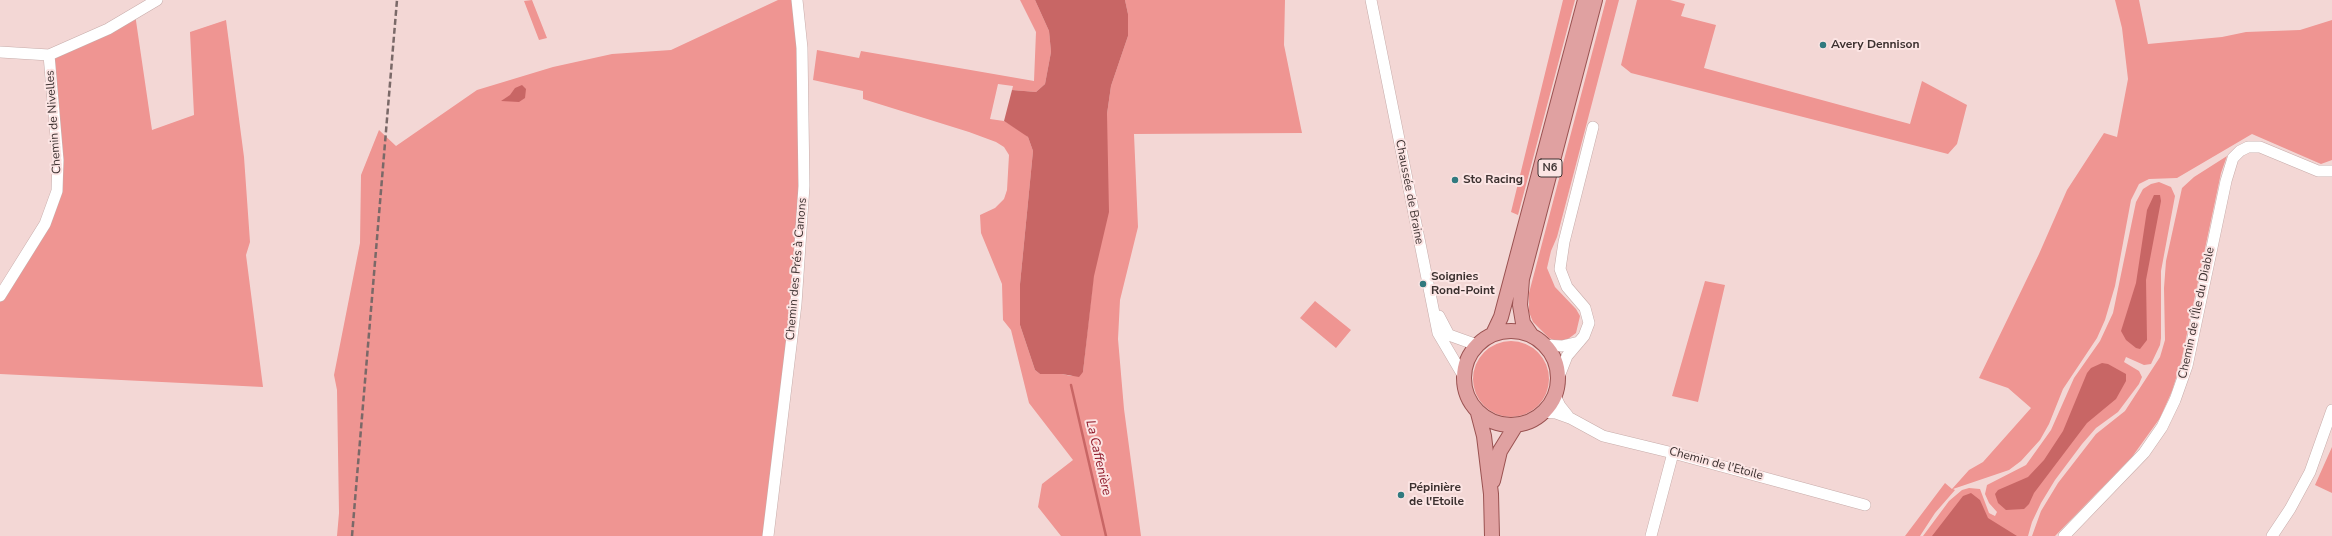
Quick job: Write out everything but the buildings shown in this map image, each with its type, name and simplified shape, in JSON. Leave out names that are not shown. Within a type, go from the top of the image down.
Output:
[{"type":"main road","name":"N6","points":[[1493,334],[1502,317],[1585,0]]},
{"type":"main road","name":"N6","points":[[1478,413],[1495,423],[1516,426],[1531,421],[1544,412],[1555,396],[1558,379],[1554,360],[1544,345],[1532,336],[1523,323],[1520,305],[1522,279],[1595,0]]},
{"type":"main road","name":"N6","points":[[1492,536],[1491,494],[1483,427],[1478,413],[1466,395],[1464,377],[1468,359],[1478,345],[1493,334],[1509,331],[1532,336]]},
{"type":"main road","name":"N6","points":[[1491,494],[1500,451],[1516,426]]},
{"type":"street","name":"Chemin de Nivelles","points":[[0,296],[44,224],[57,191],[58,160],[49,55],[108,30],[157,0]]},
{"type":"street","name":"Chemin des Prés à Canons","points":[[768,536],[796,304],[804,186],[802,48],[797,0]]},
{"type":"street","name":"Chaussée de Braine","points":[[1371,0],[1438,333],[1464,377]]},
{"type":"street","name":"Chaussée de Braine","points":[[1378,0],[1439,315],[1449,335],[1478,345]]},
{"type":"street","points":[[0,52],[49,55]]},
{"type":"street","points":[[1558,379],[1568,356],[1587,329],[1589,317],[1585,308],[1562,278],[1561,256],[1593,127]]},
{"type":"street","name":"Chemin de l'Île du Diable","points":[[2064,536],[2144,453],[2162,427],[2175,400],[2187,366],[2226,181],[2233,158],[2240,151],[2248,147],[2260,147],[2318,171],[2332,171]]},
{"type":"street","points":[[1544,345],[1562,346],[1579,342]]},
{"type":"street","name":"Chemin de l'Etoile","points":[[1555,396],[1560,406],[1570,418]]},
{"type":"street","points":[[2272,536],[2307,478],[2322,442],[2332,410]]},
{"type":"street","name":"Chemin de l'Etoile","points":[[1544,412],[1556,413],[1570,418],[1603,436],[1865,504]]},
{"type":"street","points":[[1651,536],[1673,453]]},
{"type":"shaded area","points":[[532,0],[547,38],[539,40],[524,1]]},
{"type":"shaded area","points":[[778,0],[798,0],[801,186],[792,310],[767,536],[337,536],[339,513],[337,390],[334,375],[360,243],[361,175],[379,130],[396,146],[477,90],[553,67],[612,54],[671,50]]},
{"type":"shaded area","points":[[1020,0],[1035,0],[1049,31],[1051,52],[1045,84],[1036,92],[1012,90],[1013,86],[998,84],[990,119],[1004,121],[1024,133],[1028,137],[1033,151],[1020,284],[1020,325],[1035,370],[1040,374],[1062,374],[1071,376],[1083,372],[1107,152],[1107,114],[1111,86],[1128,36],[1128,14],[1125,0],[1285,0],[1284,45],[1302,133],[1134,134],[1138,227],[1120,300],[1118,339],[1124,409],[1141,536],[1061,536],[1038,507],[1042,484],[1073,460],[1029,403],[1011,330],[1003,320],[1002,284],[981,233],[980,215],[995,208],[1004,199],[1007,190],[1009,155],[1004,147],[996,142],[969,132],[863,99],[863,91],[813,80],[817,50],[859,58],[861,51],[1034,81],[1036,32]]},
{"type":"shaded area","points":[[1035,0],[1125,0],[1128,14],[1128,36],[1111,86],[1107,114],[1109,212],[1094,276],[1083,372],[1079,377],[1062,374],[1040,374],[1035,370],[1020,325],[1020,284],[1033,151],[1028,137],[1004,121],[1012,90],[1036,92],[1045,84],[1051,52],[1049,31]]},
{"type":"shaded area","points":[[1563,0],[1575,0],[1518,215],[1511,212]]},
{"type":"shaded area","points":[[1606,0],[1619,0],[1557,237],[1551,251],[1547,268],[1555,287],[1576,309],[1580,316],[1576,333],[1568,339],[1559,342],[1549,338],[1533,322],[1529,312],[1529,293]]},
{"type":"shaded area","points":[[1637,0],[1670,0],[1685,4],[1681,16],[1716,25],[1704,68],[1910,124],[1922,81],[1967,105],[1957,144],[1948,154],[1631,73],[1621,65]]},
{"type":"shaded area","points":[[2115,0],[2139,0],[2148,44],[2222,37],[2246,32],[2300,30],[2332,20],[2332,160],[2321,164],[2252,134],[2177,178],[2149,179],[2139,184],[2131,200],[2115,286],[2105,320],[2097,338],[2063,389],[2049,424],[2040,440],[2021,461],[2009,470],[1953,489],[1955,490],[1935,513],[1920,536],[1905,536],[1945,483],[1952,489],[1969,470],[1983,462],[2031,408],[2008,388],[1979,378],[2039,254],[2067,190],[2104,133],[2117,137],[2128,79],[2122,28]]},
{"type":"shaded area","points":[[135,14],[152,130],[194,115],[190,32],[226,20],[244,157],[250,242],[246,255],[263,387],[0,374],[0,296],[55,199],[49,55]]},
{"type":"shaded area","points":[[522,85],[526,89],[525,98],[519,102],[501,101],[510,95],[515,88]]},
{"type":"shaded area","points":[[2227,156],[2221,173],[2181,362],[2172,391],[2160,418],[2132,457],[2055,536],[2032,536],[2041,511],[2058,483],[2096,434],[2125,411],[2160,357],[2165,340],[2164,288],[2166,261],[2182,188],[2194,177]]},
{"type":"shaded area","points":[[2159,182],[2171,187],[2175,196],[2161,271],[2161,338],[2160,345],[2151,364],[2144,365],[2126,357],[2124,362],[2139,371],[2142,377],[2139,384],[2118,412],[2096,428],[2082,444],[2055,480],[2041,503],[2032,522],[2028,536],[1923,536],[1949,501],[1962,490],[1969,488],[1980,489],[1989,513],[1995,516],[1997,512],[1989,503],[1985,494],[1987,485],[2026,465],[2051,430],[2074,378],[2100,341],[2113,313],[2136,202],[2143,189],[2151,184]]},
{"type":"shaded area","points":[[2154,195],[2160,195],[2161,201],[2146,280],[2147,340],[2140,349],[2136,348],[2126,340],[2121,331],[2136,283],[2147,210]]},
{"type":"shaded area","points":[[1705,281],[1725,285],[1698,402],[1672,396]]},
{"type":"shaded area","points":[[1315,301],[1351,330],[1336,348],[1300,318]]},
{"type":"shaded area","points":[[1511,341],[1525,344],[1538,352],[1546,365],[1549,379],[1546,393],[1538,406],[1525,414],[1511,417],[1497,414],[1484,406],[1476,393],[1473,379],[1476,365],[1484,352],[1497,344]]},
{"type":"shaded area","points":[[2102,363],[2108,364],[2126,374],[2126,381],[2116,399],[2087,423],[2034,493],[2029,504],[2024,509],[2006,510],[1998,503],[1995,494],[1998,490],[2028,477],[2044,460],[2063,431],[2087,373],[2091,368]]},
{"type":"shaded area","points":[[2332,447],[2332,493],[2315,485]]},
{"type":"shaded area","points":[[1971,493],[1980,500],[1988,518],[2017,536],[1932,536],[1963,496]]},
{"type":"waterway","name":"La Caffenière","points":[[1071,385],[1106,536]]},
{"type":"railway","points":[[352,536],[397,0]]},
{"type":"place","name":"Avery Dennison","points":[[1823,45]]},
{"type":"place","name":"Sto Racing","points":[[1455,180]]},
{"type":"place","name":"Soignies Rond-Point","points":[[1423,284]]},
{"type":"place","name":"Pépinière de l'Etoile","points":[[1401,495]]}]
